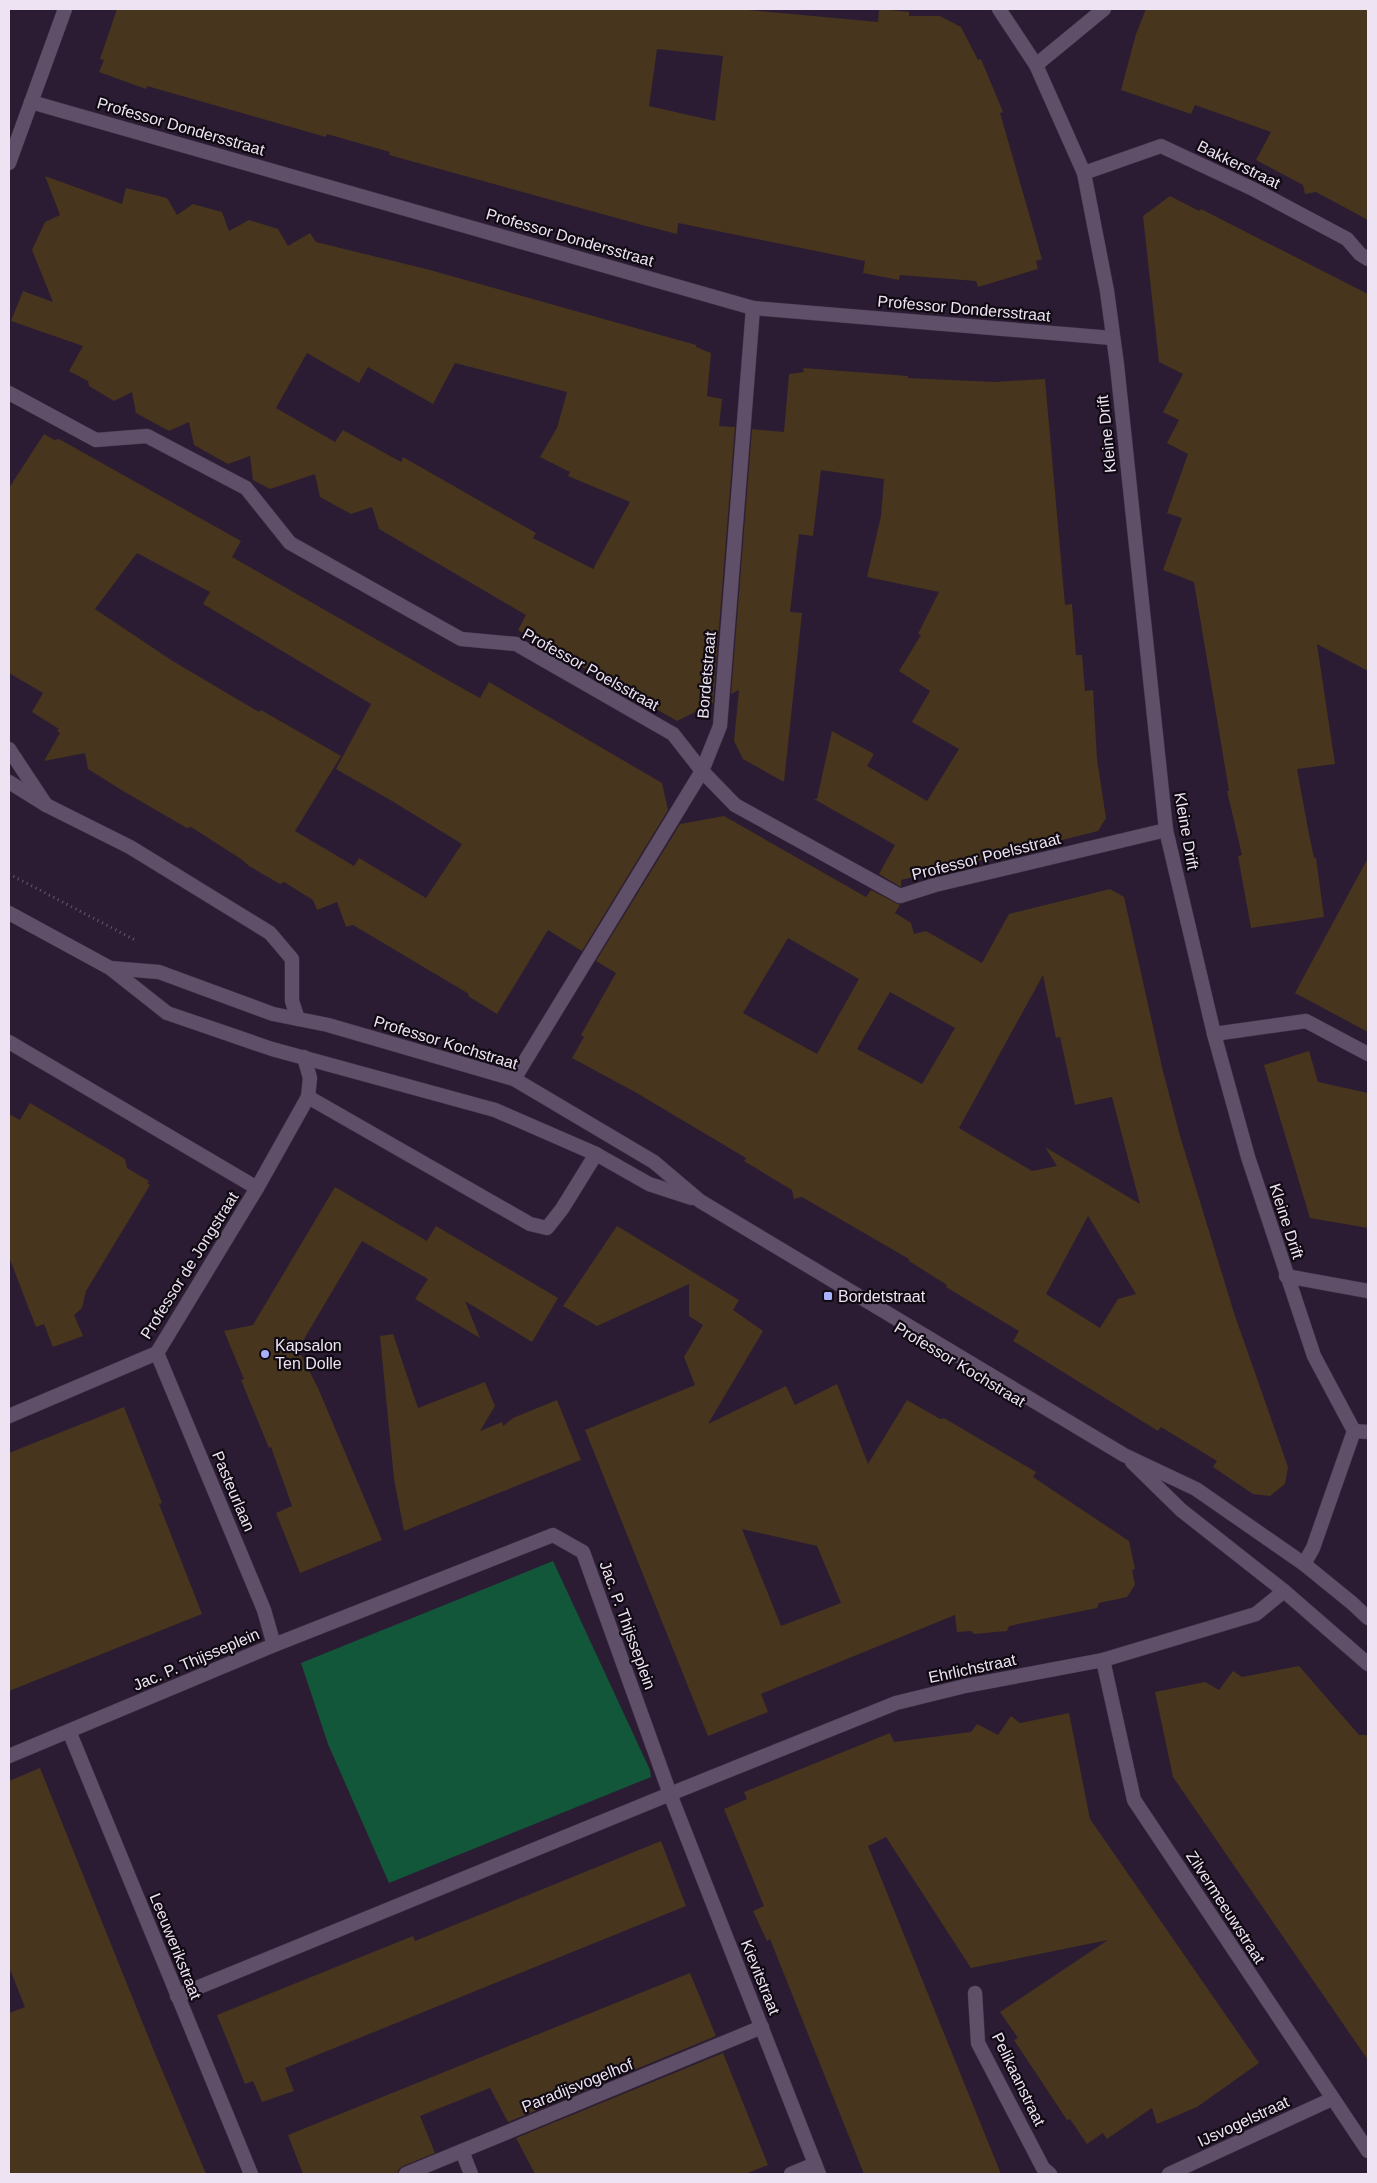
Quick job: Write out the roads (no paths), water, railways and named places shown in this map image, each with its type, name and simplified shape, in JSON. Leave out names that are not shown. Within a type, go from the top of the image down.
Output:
[{"type":"street","points":[[9,163],[65,9]]},
{"type":"street","name":"Kleine Drift","points":[[999,9],[1036,65],[1084,174],[1107,291],[1166,830],[1214,1034],[1248,1157],[1314,1356],[1354,1431]]},
{"type":"street","points":[[1036,65],[1104,9]]},
{"type":"street","name":"Professor Dondersstraat","points":[[31,102],[754,308],[1112,338]]},
{"type":"street","name":"Bakkerstraat","points":[[1084,174],[1161,146],[1253,189],[1347,239],[1360,254],[1368,259]]},
{"type":"street","name":"Bordetstraat","points":[[514,1079],[702,771],[720,726],[754,308]]},
{"type":"street","name":"Professor Poelsstraat","points":[[9,392],[96,440],[146,436],[246,488],[290,543],[460,640],[516,644],[672,734],[702,771],[735,805],[900,896],[935,885],[1166,830]]},
{"type":"street","points":[[9,749],[46,805]]},
{"type":"street","points":[[9,782],[46,805],[130,847],[270,933],[292,959],[292,1001],[298,1018]]},
{"type":"street","name":"Professor Kochstraat","points":[[9,913],[110,968],[167,1014],[272,1049],[495,1110],[596,1154],[649,1184],[700,1201]]},
{"type":"street","name":"Professor Kochstraat","points":[[110,968],[159,972],[273,1014],[328,1025],[514,1079],[654,1162],[700,1201],[1124,1455],[1196,1489],[1304,1564]]},
{"type":"street","points":[[1214,1034],[1306,1021],[1368,1054]]},
{"type":"street","points":[[9,1042],[257,1188],[308,1097],[310,1078],[304,1057]]},
{"type":"street","points":[[308,1097],[530,1224],[548,1228],[596,1154]]},
{"type":"street","name":"Professor de Jongstraat","points":[[9,1416],[157,1353],[257,1188]]},
{"type":"street","points":[[1286,1276],[1368,1291]]},
{"type":"street","name":"Pasteurlaan","points":[[157,1353],[264,1610],[274,1645]]},
{"type":"street","points":[[1368,1432],[1354,1431],[1313,1548],[1304,1564],[1368,1618]]},
{"type":"street","name":"Professor Kochstraat","points":[[1124,1455],[1181,1510],[1284,1591]]},
{"type":"street","name":"Jac. P. Thijsseplein","points":[[9,1756],[274,1645],[553,1535],[583,1552],[670,1794]]},
{"type":"street","points":[[1284,1591],[1368,1664]]},
{"type":"street","name":"Ehrlichstraat","points":[[670,1794],[896,1702],[965,1686],[1103,1660],[1256,1614],[1284,1591]]},
{"type":"street","name":"Zilvermeeuwstraat","points":[[1103,1660],[1134,1800],[1368,2151]]},
{"type":"street","name":"Leeuwerikstraat","points":[[69,1731],[251,2174]]},
{"type":"street","points":[[177,1996],[670,1794]]},
{"type":"street","name":"Kievitstraat","points":[[670,1794],[817,2169]]},
{"type":"street","name":"Pelikaanstraat","points":[[975,1993],[978,2043],[1043,2168],[1050,2174]]},
{"type":"street","name":"Paradijsvogelhof","points":[[406,2174],[762,2027]]},
{"type":"street","name":"IJsvogelstraat","points":[[1169,2174],[1332,2099]]},
{"type":"street","points":[[462,2151],[471,2174]]},
{"type":"street","points":[[791,2174],[817,2169]]},
{"type":"place","name":"Bordetstraat","points":[[828,1296]]},
{"type":"place","name":"Kapsalon Ten Dolle","points":[[265,1354]]}]
